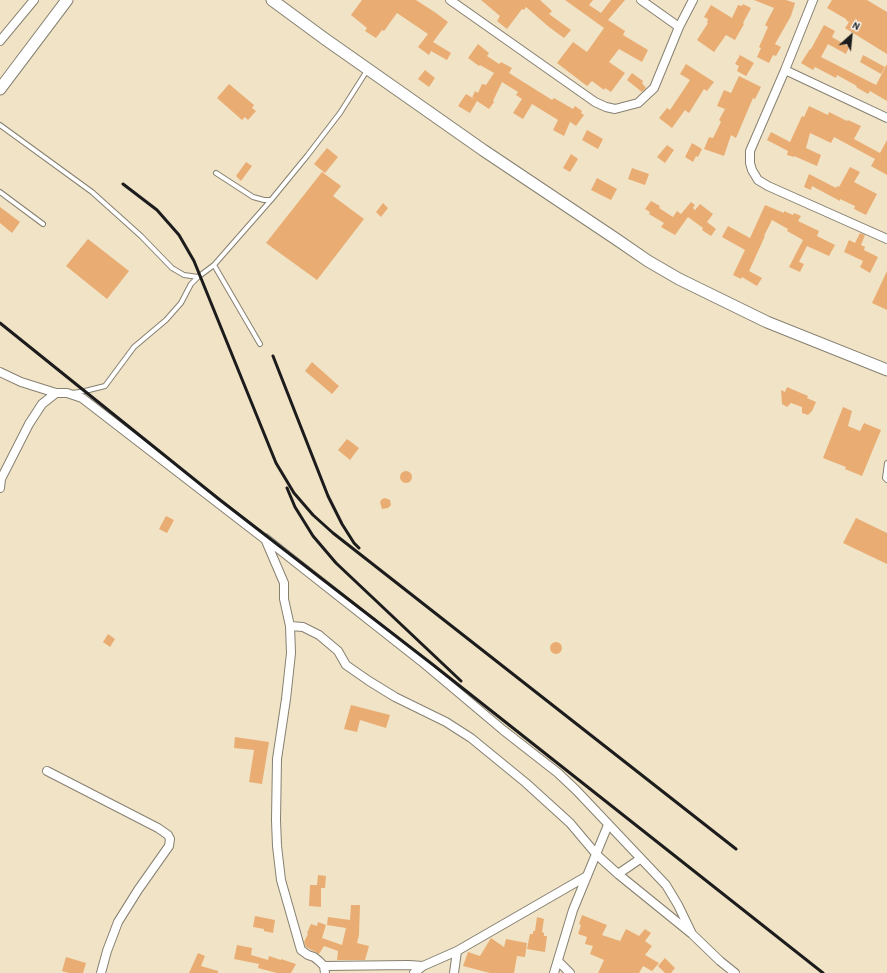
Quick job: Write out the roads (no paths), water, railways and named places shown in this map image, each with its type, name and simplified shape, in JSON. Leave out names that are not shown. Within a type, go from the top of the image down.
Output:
[{"type":"main road","points":[[0,89],[67,0]]},
{"type":"main road","points":[[272,0],[483,150],[648,261],[679,279],[767,322],[887,370]]},
{"type":"street","points":[[0,41],[34,0]]},
{"type":"street","points":[[450,0],[595,102],[615,109],[638,103],[654,88],[679,27],[693,0]]},
{"type":"street","points":[[641,0],[679,27]]},
{"type":"street","points":[[813,0],[750,151],[750,164],[758,180],[768,186],[887,239]]},
{"type":"street","points":[[785,70],[887,118]]},
{"type":"street","points":[[0,372],[21,382],[56,393],[67,393],[82,398],[266,540],[265,538],[558,773],[666,885],[678,905],[692,934]]},
{"type":"street","points":[[0,488],[1,476],[29,424],[42,404],[56,393]]},
{"type":"street","points":[[266,540],[284,582],[284,599],[290,626],[291,653],[277,759],[277,846],[281,880],[301,950],[320,961],[324,970],[409,965],[424,966]]},
{"type":"street","points":[[290,626],[303,627],[319,635],[338,651],[346,665],[369,681],[396,697],[446,722],[471,738],[526,783],[570,823],[597,855],[618,874],[692,934],[720,962],[735,973]]},
{"type":"street","points":[[47,771],[158,828],[168,835],[170,839],[169,846],[138,890],[118,922],[107,951],[101,973]]},
{"type":"street","points":[[554,973],[573,910],[597,855],[608,825]]},
{"type":"street","points":[[618,874],[640,859]]},
{"type":"street","points":[[414,973],[424,966],[457,951],[587,876]]},
{"type":"street","points":[[454,973],[457,951]]},
{"type":"street","points":[[558,961],[570,973]]},
{"type":"lane","points":[[67,393],[85,391],[105,386],[134,347],[166,320],[181,303],[191,284],[214,265],[271,200],[340,113],[368,69]]},
{"type":"lane","points":[[0,125],[92,192],[141,236],[172,268],[184,275],[198,277]]},
{"type":"lane","points":[[216,173],[253,197],[271,200]]},
{"type":"lane","points":[[0,192],[44,224]]},
{"type":"lane","points":[[214,265],[260,344]]},
{"type":"lane","points":[[887,464],[885,478],[887,480]]},
{"type":"railway","points":[[123,184],[157,210],[179,235],[194,261],[276,463],[294,493],[313,515],[333,533],[736,849]]},
{"type":"railway","points":[[0,323],[220,500],[432,664],[823,973]]},
{"type":"railway","points":[[273,356],[328,496],[342,524],[359,548]]},
{"type":"railway","points":[[287,488],[295,507],[313,536],[336,563],[461,681]]}]
